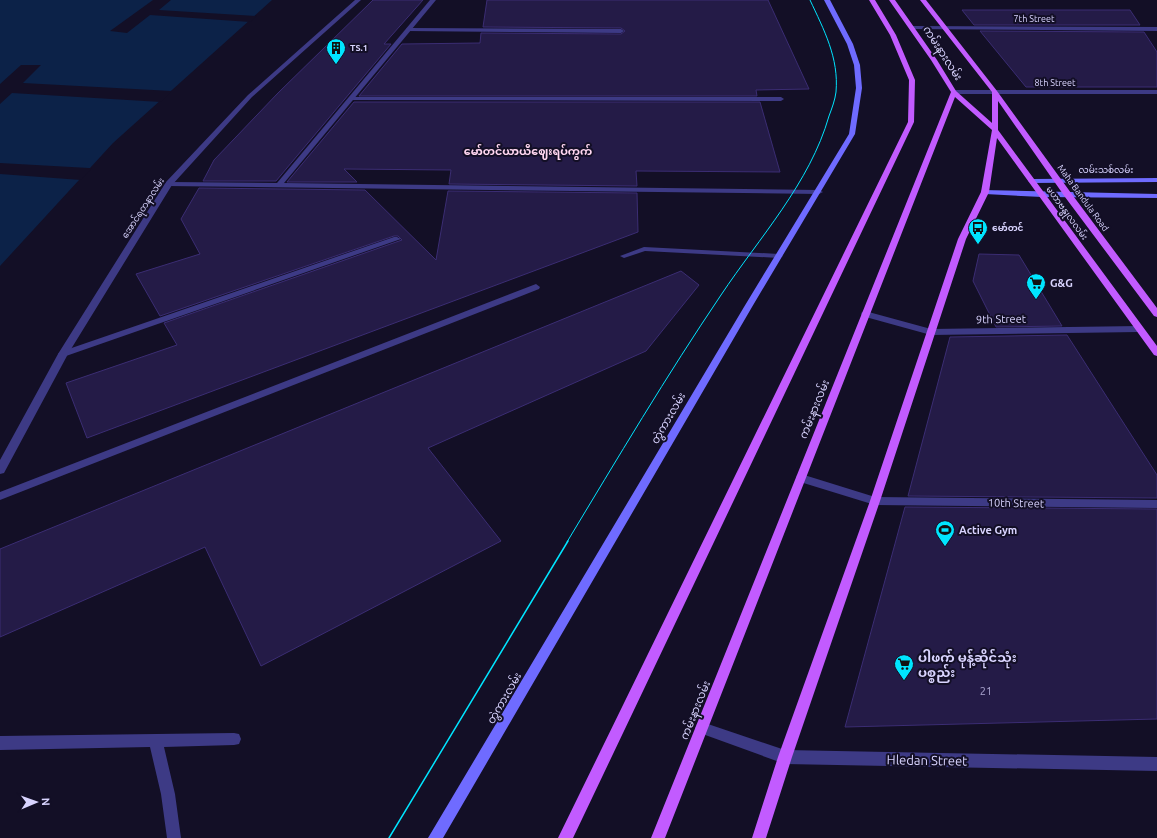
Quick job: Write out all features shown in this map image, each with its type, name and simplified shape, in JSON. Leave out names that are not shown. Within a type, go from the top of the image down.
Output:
[{"type":"main road","name":"တွဲကားလမ်း","points":[[436,838],[852,134],[859,88],[857,65],[850,44],[827,0]]},
{"type":"main road","points":[[565,838],[911,122],[912,80],[892,34],[872,0]]},
{"type":"main road","name":"ကမ်းနားလမ်း","points":[[658,838],[954,92],[934,60],[892,0]]},
{"type":"main road","name":"ကမ်းနားလမ်း","points":[[923,0],[995,92]]},
{"type":"main road","name":"မဟာဗန္ဓုလလမ်း","points":[[954,92],[995,130],[1157,353]]},
{"type":"main road","points":[[759,838],[785,757],[875,501],[962,239],[985,192],[995,130],[995,92]]},
{"type":"main road","name":"Maha Bandula Road","points":[[995,92],[1068,195],[1157,314]]},
{"type":"main road","name":"လမ်းသစ်လမ်း","points":[[1032,180],[1157,180]]},
{"type":"main road","points":[[985,192],[1042,195],[1157,196]]},
{"type":"street","name":"အောင်ရတနာလမ်း","points":[[0,470],[63,354],[169,184],[250,96],[358,0]]},
{"type":"street","points":[[279,185],[433,0]]},
{"type":"street","name":"7th Street","points":[[912,28],[1157,29]]},
{"type":"street","points":[[408,30],[622,30]]},
{"type":"street","name":"8th Street","points":[[954,92],[1157,92]]},
{"type":"street","points":[[352,98],[781,99]]},
{"type":"street","points":[[169,184],[819,192]]},
{"type":"street","points":[[63,354],[397,239]]},
{"type":"street","points":[[624,256],[644,249],[779,256]]},
{"type":"street","points":[[0,496],[536,287]]},
{"type":"street","name":"9th Street","points":[[866,314],[931,332],[1139,329]]},
{"type":"street","name":"10th Street","points":[[801,478],[875,501],[1157,504]]},
{"type":"street","name":"Hledan Street","points":[[702,728],[785,757],[1157,764]]},
{"type":"street","points":[[0,743],[234,739]]},
{"type":"street","points":[[156,741],[168,794],[174,838]]},
{"type":"water","points":[[0,0],[272,0],[113,143],[0,266]]},
{"type":"pier","points":[[153,0],[171,0],[159,10],[257,16],[250,22],[150,15],[127,33],[110,31]]},
{"type":"pier","points":[[21,65],[41,65],[23,83],[172,91],[161,102],[12,93],[0,104],[0,84]]},
{"type":"pier","points":[[0,163],[92,168],[81,180],[0,174]]},
{"type":"building","points":[[373,0],[423,0],[384,44],[391,44],[276,181],[203,181],[214,160],[278,93]]},
{"type":"building","points":[[487,0],[768,0],[809,89],[756,90],[757,96],[359,96],[402,44],[480,43],[481,33],[621,34],[625,31],[621,28],[483,27]]},
{"type":"building","points":[[962,10],[1130,10],[1140,25],[974,25]]},
{"type":"building","points":[[980,31],[1144,32],[1157,52],[1157,87],[1026,87]]},
{"type":"building","points":[[354,102],[760,102],[780,172],[636,171],[637,186],[449,184],[451,170],[344,169],[357,182],[287,182]]},
{"type":"building","points":[[199,188],[365,190],[436,260],[448,191],[637,193],[638,232],[87,438],[66,383],[177,345],[164,323],[402,240],[398,236],[394,236],[160,316],[136,274],[200,254],[181,219]]},
{"type":"building","points":[[979,254],[1019,255],[1062,326],[996,327],[973,281]]},
{"type":"building","points":[[681,271],[699,285],[646,351],[428,448],[501,541],[261,666],[205,547],[0,637],[0,549]]},
{"type":"building","points":[[1067,335],[1157,475],[1157,498],[908,496],[950,337]]},
{"type":"building","points":[[905,507],[1157,509],[1157,719],[845,727]]},
{"type":"tram line","points":[[567,542],[642,417],[681,356],[721,295],[796,187],[820,141],[834,101],[836,80],[833,56],[810,0]]},
{"type":"tram line","points":[[389,838],[568,541]]},
{"type":"place","name":"TS.1","points":[[336,65]]},
{"type":"place","name":"မော်တင်","points":[[978,245]]},
{"type":"place","name":"G&G","points":[[1036,300]]},
{"type":"place","name":"Active Gym","points":[[945,547]]},
{"type":"place","name":"ပါဖက် မုန့်ဆိုင်သုံး ပစ္စည်း","points":[[904,681]]},
{"type":"district","name":"မော်တင်ယာယီဈေးရပ်ကွက်","points":[[528,151]]}]
